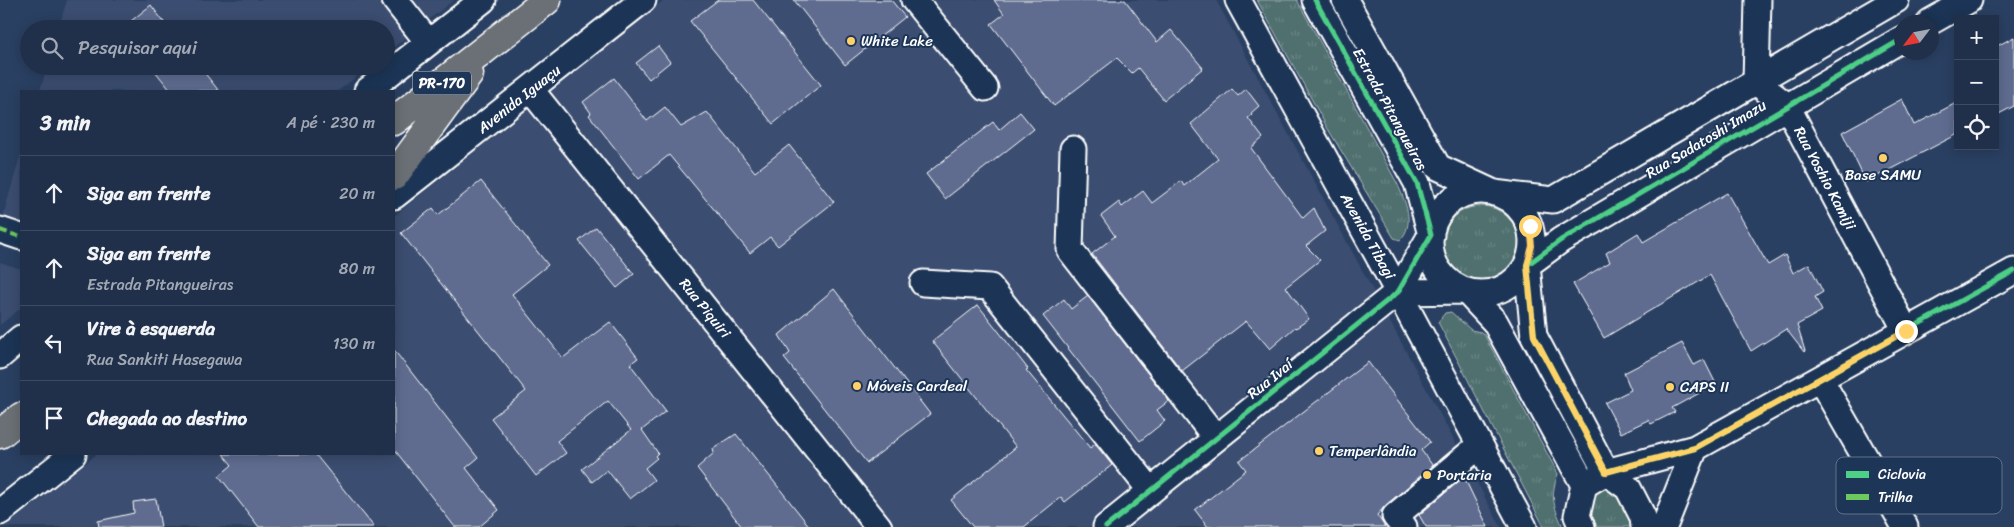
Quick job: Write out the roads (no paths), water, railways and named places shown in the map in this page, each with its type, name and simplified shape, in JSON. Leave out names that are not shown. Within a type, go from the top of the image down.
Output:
[{"type":"highway","name":"PR-170","points":[[395,120],[547,0]]},
{"type":"highway","points":[[395,175],[490,45]]},
{"type":"highway","points":[[0,434],[20,418]]},
{"type":"street","points":[[395,0],[428,42]]},
{"type":"street","points":[[395,69],[482,0]]},
{"type":"street","name":"Avenida Iguaçu","points":[[395,195],[643,0]]},
{"type":"street","points":[[914,0],[985,88]]},
{"type":"street","name":"Avenida Tibagi","points":[[1238,0],[1524,527]]},
{"type":"street","name":"Estrada Pitangueiras","points":[[1315,0],[1417,184],[1431,234]]},
{"type":"street","name":"Estrada Pitangueiras","points":[[1345,0],[1438,167],[1494,193]]},
{"type":"street","points":[[1756,82],[1758,0]]},
{"type":"street","name":"Rua Sadatoshi Imazu","points":[[1494,193],[1553,200],[1896,0]]},
{"type":"street","points":[[1939,17],[1969,0]]},
{"type":"street","name":"Rua Sadatoshi Imazu","points":[[1527,265],[1561,240],[1894,44]]},
{"type":"street","points":[[368,90],[387,75]]},
{"type":"street","name":"Rua Yoshio Kamiji","points":[[1756,82],[1787,106],[1906,331]]},
{"type":"street","name":"Rua Piquiri","points":[[531,90],[879,527]]},
{"type":"street","points":[[1073,149],[1070,250],[1216,438]]},
{"type":"street","points":[[1398,292],[1466,291],[1486,293],[1501,289],[1514,282],[1527,265],[1531,256],[1532,236],[1526,217],[1512,202],[1494,193],[1473,192],[1453,199],[1438,214],[1431,234],[1432,255],[1435,265],[1448,281],[1466,291],[1495,322],[1584,485],[1576,516],[1582,527]]},
{"type":"street","points":[[0,230],[20,237]]},
{"type":"street","name":"Rua Ivaí","points":[[1106,527],[1398,292],[1431,234]]},
{"type":"street","points":[[1527,265],[1534,336],[1606,472],[1628,488],[1642,517],[1644,527]]},
{"type":"street","points":[[1584,485],[1606,472],[1695,448],[2014,271]]},
{"type":"street","points":[[924,284],[990,287],[1151,491]]},
{"type":"street","points":[[0,356],[20,339]]},
{"type":"street","points":[[1820,378],[1865,457]]},
{"type":"street","points":[[1404,527],[1395,516],[1480,445]]},
{"type":"street","points":[[1664,527],[1695,448]]},
{"type":"street","points":[[0,512],[72,455]]},
{"type":"street","points":[[1897,514],[1904,527]]},
{"type":"place","name":"White Lake","points":[[851,41]]},
{"type":"place","name":"Base SAMU","points":[[1883,158]]},
{"type":"place","name":"Móveis Cardeal","points":[[857,386]]},
{"type":"place","name":"CAPS II","points":[[1670,387]]},
{"type":"place","name":"Temperlândia","points":[[1319,451]]},
{"type":"place","name":"Portaria","points":[[1427,475]]}]
